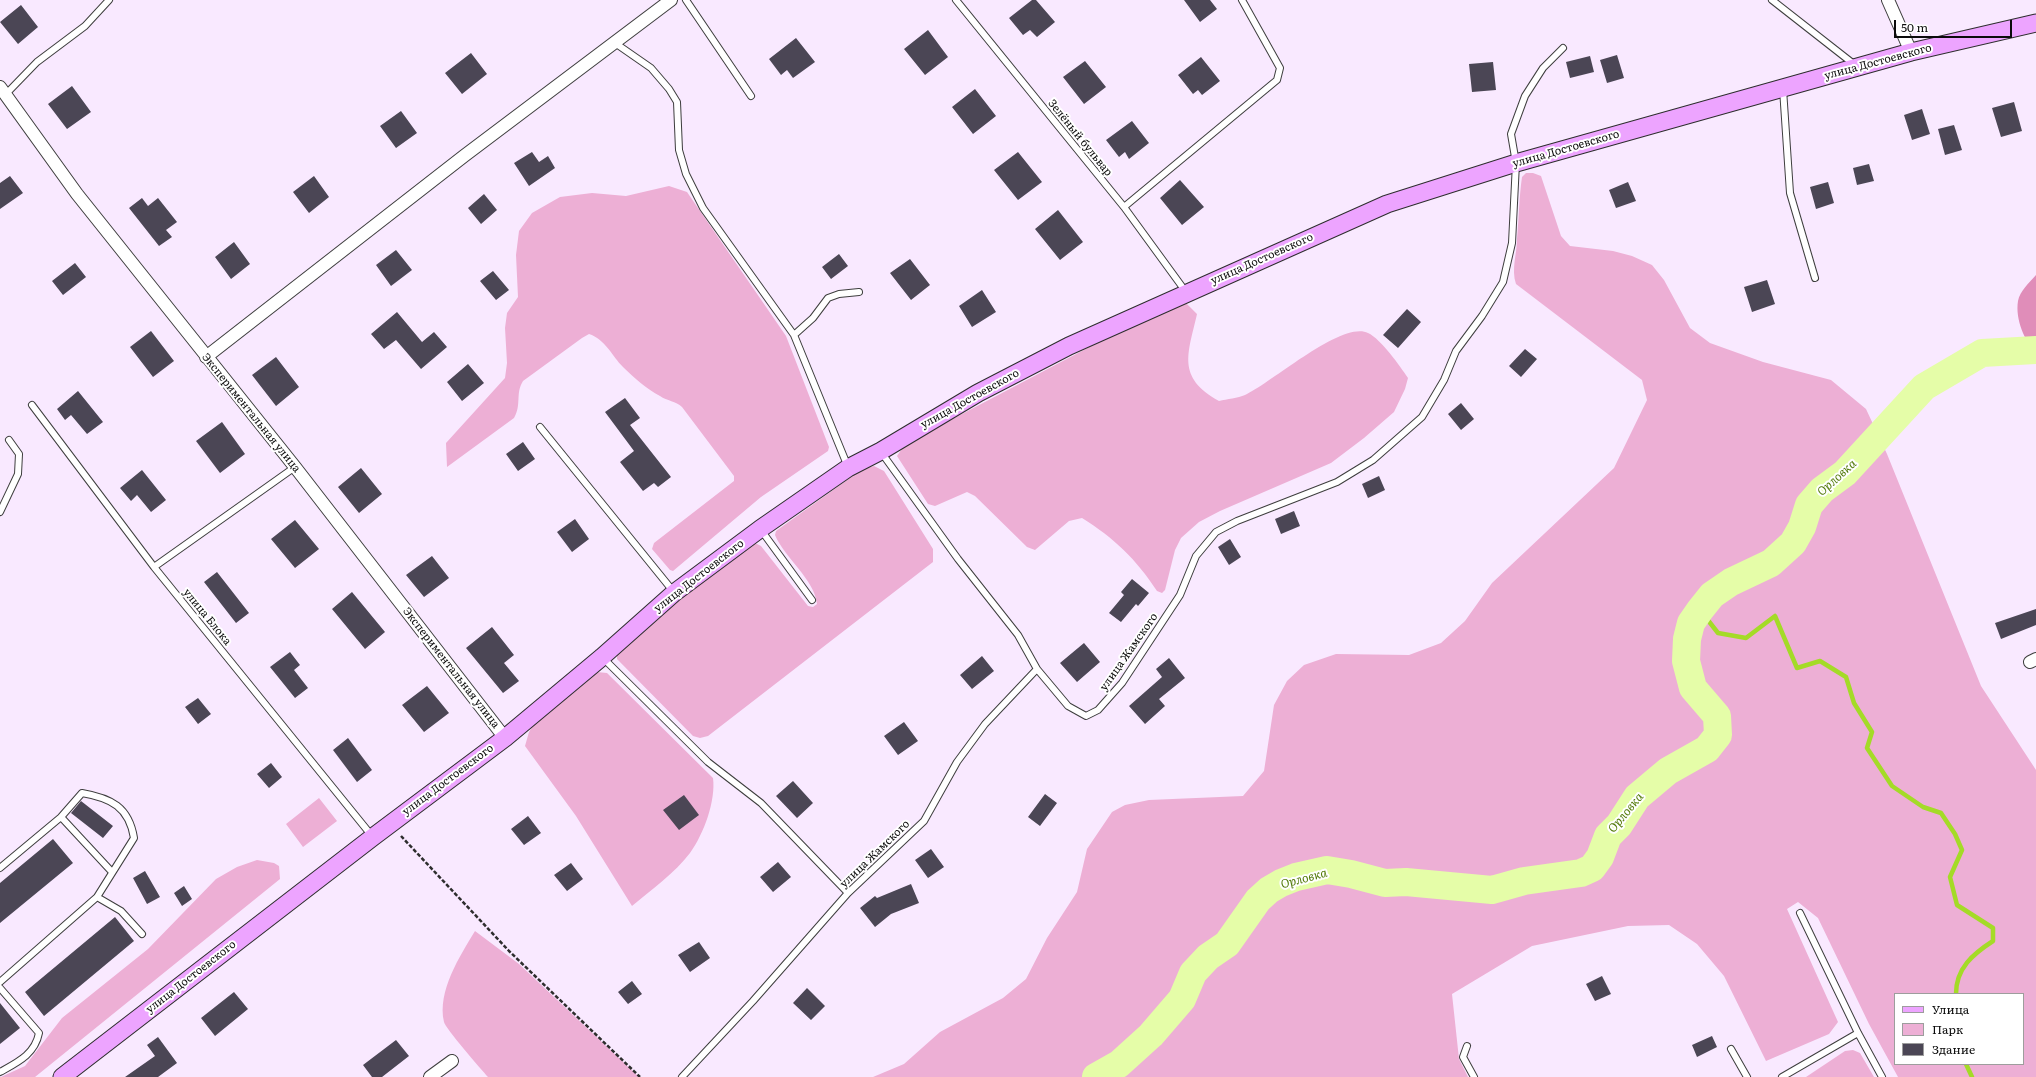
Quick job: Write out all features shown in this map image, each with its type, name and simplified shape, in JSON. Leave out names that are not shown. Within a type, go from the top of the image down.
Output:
[{"type":"main road","name":"улица Достоевского","points":[[62,1077],[373,837],[505,738],[602,657],[674,593],[760,528],[848,468],[880,451],[978,393],[1069,346],[1186,292],[1386,204],[1516,163],[1911,52],[2036,23]]},
{"type":"street","points":[[206,357],[670,0]]},
{"type":"street","points":[[1888,0],[1911,52]]},
{"type":"street","name":"Экспериментальная улица","points":[[3,90],[77,194],[295,467],[505,738]]},
{"type":"street","points":[[430,1077],[452,1061]]},
{"type":"lane","points":[[3,90],[85,26],[109,0]]},
{"type":"lane","points":[[686,0],[751,96]]},
{"type":"lane","name":"Зелёный бульвар","points":[[956,0],[1124,207],[1186,292]]},
{"type":"lane","points":[[1124,207],[1277,80],[1280,68],[1242,0]]},
{"type":"lane","points":[[1772,0],[1858,67]]},
{"type":"lane","points":[[615,43],[651,68],[669,89],[677,102],[679,150],[686,174],[703,208],[794,335],[848,468]]},
{"type":"lane","points":[[1516,163],[1511,134],[1525,96],[1543,68],[1563,48]]},
{"type":"lane","points":[[1783,88],[1790,193],[1815,278]]},
{"type":"lane","name":"улица Жамского","points":[[682,1077],[753,1001],[848,893],[924,820],[957,762],[984,724],[1037,669],[1068,706],[1086,716],[1098,710],[1122,683],[1180,596],[1196,556],[1216,532],[1237,521],[1337,482],[1373,460],[1422,417],[1444,380],[1456,351],[1482,316],[1503,282],[1512,243],[1516,163]]},
{"type":"lane","points":[[794,335],[813,318],[828,298],[838,294],[859,292]]},
{"type":"lane","name":"улица Блока","points":[[32,405],[154,567],[373,837]]},
{"type":"lane","points":[[540,427],[674,593]]},
{"type":"lane","points":[[0,512],[18,474],[18,454],[9,440]]},
{"type":"lane","points":[[880,451],[958,559],[1018,635],[1037,669]]},
{"type":"lane","points":[[154,567],[295,467]]},
{"type":"lane","points":[[760,528],[812,600]]},
{"type":"lane","points":[[602,657],[708,762],[761,803],[848,893]]},
{"type":"lane","points":[[0,868],[61,816],[82,793],[99,796],[120,807],[132,824],[134,838],[97,897],[0,982]]},
{"type":"lane","points":[[61,816],[112,872]]},
{"type":"lane","points":[[97,897],[121,911],[142,934]]},
{"type":"lane","points":[[1800,913],[1858,1033],[1882,1077]]},
{"type":"lane","points":[[0,988],[39,1032],[38,1042],[24,1059],[0,1072]]},
{"type":"lane","points":[[1782,1077],[1858,1033]]},
{"type":"lane","points":[[1467,1046],[1463,1057],[1474,1077]]},
{"type":"lane","points":[[1730,1049],[1747,1077]]},
{"type":"path","points":[[390,824],[508,951],[640,1077]]},
{"type":"green space","points":[[1526,173],[1533,173],[1541,176],[1561,236],[1570,246],[1613,251],[1632,256],[1652,265],[1664,280],[1690,328],[1710,343],[1763,362],[1831,380],[1866,409],[1887,454],[1981,686],[2036,770],[2036,1077],[1898,1077],[1869,1024],[1818,918],[1798,902],[1787,909],[1838,1022],[1829,1034],[1766,1061],[1724,976],[1697,944],[1669,925],[1628,926],[1532,946],[1452,994],[1459,1059],[1468,1077],[873,1077],[904,1064],[940,1032],[1003,998],[1026,979],[1047,938],[1077,892],[1087,849],[1112,812],[1125,805],[1149,800],[1243,796],[1264,771],[1274,705],[1287,681],[1304,665],[1336,654],[1409,655],[1441,643],[1465,621],[1492,583],[1614,468],[1647,400],[1642,380],[1516,284],[1514,267],[1522,177]]},
{"type":"green space","points":[[669,186],[687,192],[786,336],[829,447],[828,451],[761,497],[673,571],[670,570],[652,549],[654,543],[734,481],[734,476],[682,407],[677,403],[663,398],[640,383],[623,367],[604,344],[595,336],[589,334],[582,338],[523,381],[519,390],[518,408],[514,418],[447,467],[446,443],[505,378],[507,363],[505,328],[507,313],[518,297],[516,255],[519,231],[532,213],[560,197],[592,193],[626,196]]},
{"type":"green space","points":[[1186,303],[1197,314],[1189,353],[1188,364],[1191,373],[1196,383],[1205,392],[1219,401],[1245,395],[1324,344],[1356,331],[1368,333],[1373,336],[1390,353],[1408,378],[1405,389],[1394,412],[1364,438],[1331,463],[1220,511],[1199,522],[1181,538],[1175,550],[1165,590],[1162,593],[1157,591],[1141,569],[1124,550],[1104,533],[1082,518],[1069,521],[1035,550],[1027,547],[975,496],[967,492],[935,506],[928,504],[897,456],[905,444],[1156,312]]},
{"type":"green space","points":[[874,466],[884,471],[933,549],[933,562],[708,736],[700,738],[693,736],[617,659],[617,653],[621,646],[749,545],[755,543],[761,546],[808,606],[813,607],[817,604],[811,586],[779,543],[775,535],[776,531],[861,470]]},
{"type":"green space","points":[[597,672],[607,673],[713,778],[713,796],[708,817],[700,836],[690,853],[662,881],[632,906],[576,816],[525,746],[529,732],[536,721]]},
{"type":"green space","points":[[319,798],[337,821],[303,847],[286,824]]},
{"type":"green space","points":[[257,860],[274,863],[279,866],[280,879],[35,1077],[1,1077],[25,1066],[62,1018],[148,949],[216,879],[237,867]]},
{"type":"green space","points":[[475,931],[519,964],[639,1077],[488,1077],[450,1032],[444,1022],[444,998],[451,974]]},
{"type":"green space","points":[[1853,1050],[1860,1053],[1874,1077],[1806,1077],[1845,1051]]},
{"type":"shaded area","points":[[2036,275],[2036,354],[2028,343],[2019,323],[2017,308],[2018,301],[2025,287]]},
{"type":"building","points":[[1032,0],[1036,0],[1055,22],[1037,37],[1030,30],[1023,35],[1009,18]]},
{"type":"building","points":[[1184,0],[1210,0],[1217,9],[1200,22]]},
{"type":"building","points":[[21,5],[38,27],[18,44],[0,22]]},
{"type":"building","points":[[928,30],[948,57],[925,75],[904,49]]},
{"type":"building","points":[[796,38],[815,62],[793,78],[787,70],[781,75],[769,59]]},
{"type":"building","points":[[471,53],[487,74],[462,94],[445,73]]},
{"type":"building","points":[[1617,55],[1624,78],[1607,83],[1600,60]]},
{"type":"building","points":[[1590,56],[1594,72],[1570,78],[1566,62]]},
{"type":"building","points":[[1201,57],[1220,81],[1202,95],[1198,90],[1193,94],[1178,75]]},
{"type":"building","points":[[1085,61],[1106,87],[1084,104],[1063,77]]},
{"type":"building","points":[[1493,62],[1496,90],[1472,92],[1469,64]]},
{"type":"building","points":[[72,86],[91,112],[67,129],[48,104]]},
{"type":"building","points":[[975,89],[996,116],[973,134],[952,107]]},
{"type":"building","points":[[2014,102],[2022,131],[2001,137],[1992,108]]},
{"type":"building","points":[[1922,109],[1930,134],[1912,140],[1904,115]]},
{"type":"building","points":[[401,111],[417,133],[396,148],[380,126]]},
{"type":"building","points":[[1132,121],[1149,143],[1129,159],[1125,152],[1119,157],[1106,140]]},
{"type":"building","points":[[1954,125],[1962,150],[1945,155],[1938,129]]},
{"type":"building","points":[[532,152],[539,162],[548,156],[555,168],[529,186],[514,163]]},
{"type":"building","points":[[1018,152],[1042,182],[1018,200],[994,170]]},
{"type":"building","points":[[1869,164],[1874,181],[1857,185],[1853,168]]},
{"type":"building","points":[[10,176],[23,193],[0,209],[0,183]]},
{"type":"building","points":[[314,176],[329,197],[309,213],[293,192]]},
{"type":"building","points":[[1180,180],[1204,207],[1182,225],[1160,198]]},
{"type":"building","points":[[1628,182],[1636,201],[1616,208],[1609,190]]},
{"type":"building","points":[[1828,182],[1834,203],[1816,209],[1810,187]]},
{"type":"building","points":[[484,194],[497,210],[481,224],[468,208]]},
{"type":"building","points":[[142,198],[148,206],[158,198],[177,222],[166,230],[172,237],[159,246],[129,208]]},
{"type":"building","points":[[1058,210],[1083,242],[1060,260],[1035,229]]},
{"type":"building","points":[[234,242],[250,264],[231,279],[215,257]]},
{"type":"building","points":[[396,250],[412,270],[391,286],[376,265]]},
{"type":"building","points":[[839,254],[848,266],[831,279],[822,267]]},
{"type":"building","points":[[910,259],[930,285],[911,300],[890,273]]},
{"type":"building","points":[[75,263],[86,277],[63,295],[52,281]]},
{"type":"building","points":[[493,271],[509,290],[496,300],[480,281]]},
{"type":"building","points":[[1767,280],[1775,304],[1752,312],[1744,287]]},
{"type":"building","points":[[982,290],[996,312],[972,327],[959,306]]},
{"type":"building","points":[[1407,309],[1421,322],[1398,348],[1383,335]]},
{"type":"building","points":[[397,312],[422,342],[434,332],[447,347],[421,369],[396,340],[384,349],[371,334]]},
{"type":"building","points":[[151,331],[174,361],[153,377],[130,347]]},
{"type":"building","points":[[1525,349],[1537,359],[1521,377],[1509,366]]},
{"type":"building","points":[[276,357],[299,387],[276,406],[252,375]]},
{"type":"building","points":[[468,364],[484,383],[462,401],[447,382]]},
{"type":"building","points":[[78,391],[103,422],[87,434],[71,415],[65,420],[57,409]]},
{"type":"building","points":[[625,398],[640,418],[630,425],[671,477],[658,487],[654,483],[643,491],[620,462],[634,451],[605,412]]},
{"type":"building","points":[[1461,403],[1474,419],[1461,430],[1448,414]]},
{"type":"building","points":[[222,422],[245,454],[220,473],[196,441]]},
{"type":"building","points":[[523,442],[535,459],[518,471],[506,454]]},
{"type":"building","points":[[361,468],[382,494],[359,513],[338,487]]},
{"type":"building","points":[[142,470],[166,500],[151,512],[137,495],[131,501],[120,488]]},
{"type":"building","points":[[1379,476],[1385,490],[1368,498],[1362,484]]},
{"type":"building","points":[[1294,511],[1300,526],[1281,534],[1275,519]]},
{"type":"building","points":[[575,519],[589,539],[572,552],[557,532]]},
{"type":"building","points":[[295,520],[319,549],[295,568],[271,539]]},
{"type":"building","points":[[1230,539],[1241,557],[1229,565],[1218,547]]},
{"type":"building","points":[[432,556],[449,578],[424,597],[406,575]]},
{"type":"building","points":[[217,572],[249,613],[236,623],[204,582]]},
{"type":"building","points":[[1132,579],[1149,593],[1138,606],[1136,604],[1121,622],[1109,613],[1124,595],[1121,592]]},
{"type":"building","points":[[352,592],[385,632],[365,649],[332,609]]},
{"type":"building","points":[[2036,609],[2036,625],[2001,639],[1995,623]]},
{"type":"building","points":[[492,627],[514,655],[504,663],[519,681],[503,693],[466,648]]},
{"type":"building","points":[[1084,643],[1100,662],[1077,682],[1060,663]]},
{"type":"building","points":[[290,652],[300,665],[294,670],[308,688],[295,698],[270,667]]},
{"type":"building","points":[[982,656],[994,671],[972,689],[960,675]]},
{"type":"building","points":[[1169,658],[1185,678],[1159,699],[1165,706],[1145,724],[1129,706],[1162,677],[1156,669]]},
{"type":"building","points":[[427,686],[449,713],[424,732],[402,705]]},
{"type":"building","points":[[198,698],[211,714],[198,724],[185,707]]},
{"type":"building","points":[[904,722],[918,741],[898,755],[884,736]]},
{"type":"building","points":[[348,738],[372,770],[357,782],[333,750]]},
{"type":"building","points":[[271,763],[282,777],[269,788],[257,774]]},
{"type":"building","points":[[793,781],[813,803],[797,818],[776,796]]},
{"type":"building","points":[[1045,794],[1057,803],[1040,826],[1028,817]]},
{"type":"building","points":[[684,795],[699,815],[679,830],[663,810]]},
{"type":"building","points":[[81,801],[113,826],[103,838],[71,813]]},
{"type":"building","points":[[528,816],[541,833],[524,845],[511,829]]},
{"type":"building","points":[[53,839],[73,863],[0,923],[0,883]]},
{"type":"building","points":[[931,849],[944,867],[928,878],[915,860]]},
{"type":"building","points":[[778,862],[791,877],[773,892],[760,877]]},
{"type":"building","points":[[571,863],[583,879],[567,891],[554,875]]},
{"type":"building","points":[[145,871],[160,897],[147,904],[133,878]]},
{"type":"building","points":[[911,884],[919,903],[891,914],[875,927],[860,908],[875,896],[877,898]]},
{"type":"building","points":[[184,886],[192,899],[182,906],[174,893]]},
{"type":"building","points":[[115,917],[134,941],[44,1016],[25,992]]},
{"type":"building","points":[[699,942],[710,958],[690,972],[678,955]]},
{"type":"building","points":[[1602,976],[1611,994],[1595,1001],[1586,984]]},
{"type":"building","points":[[632,981],[642,994],[628,1004],[618,992]]},
{"type":"building","points":[[807,988],[825,1006],[811,1020],[793,1003]]},
{"type":"building","points":[[234,992],[248,1009],[215,1036],[201,1018]]},
{"type":"building","points":[[0,1003],[20,1028],[0,1044]]},
{"type":"building","points":[[1712,1036],[1717,1047],[1697,1057],[1692,1045]]},
{"type":"building","points":[[158,1037],[177,1063],[158,1077],[125,1077],[155,1056],[147,1045]]},
{"type":"building","points":[[396,1040],[409,1056],[382,1077],[372,1077],[363,1065]]},
{"type":"waterway","name":"Орловка","points":[[1096,1077],[1119,1064],[1151,1035],[1182,999],[1193,973],[1208,957],[1227,944],[1258,900],[1269,890],[1281,883],[1296,877],[1327,870],[1351,874],[1385,883],[1406,882],[1492,890],[1524,881],[1581,873],[1592,868],[1600,857],[1608,836],[1619,825],[1637,797],[1668,771],[1707,749],[1718,735],[1717,716],[1693,688],[1686,661],[1687,639],[1691,623],[1712,595],[1731,582],[1771,563],[1793,543],[1802,527],[1809,505],[1822,490],[1845,473],[1924,387],[1982,353],[2036,350]]},
{"type":"waterway","points":[[1700,610],[1718,633],[1746,638],[1775,616],[1797,668],[1820,661],[1846,677],[1854,703],[1872,732],[1867,748],[1892,786],[1923,807],[1941,813],[1955,834],[1962,850],[1950,877],[1957,905],[1993,928],[1993,941],[1979,951],[1962,969],[1956,993]]},
{"type":"waterway","points":[[1966,1065],[1972,1077]]}]
